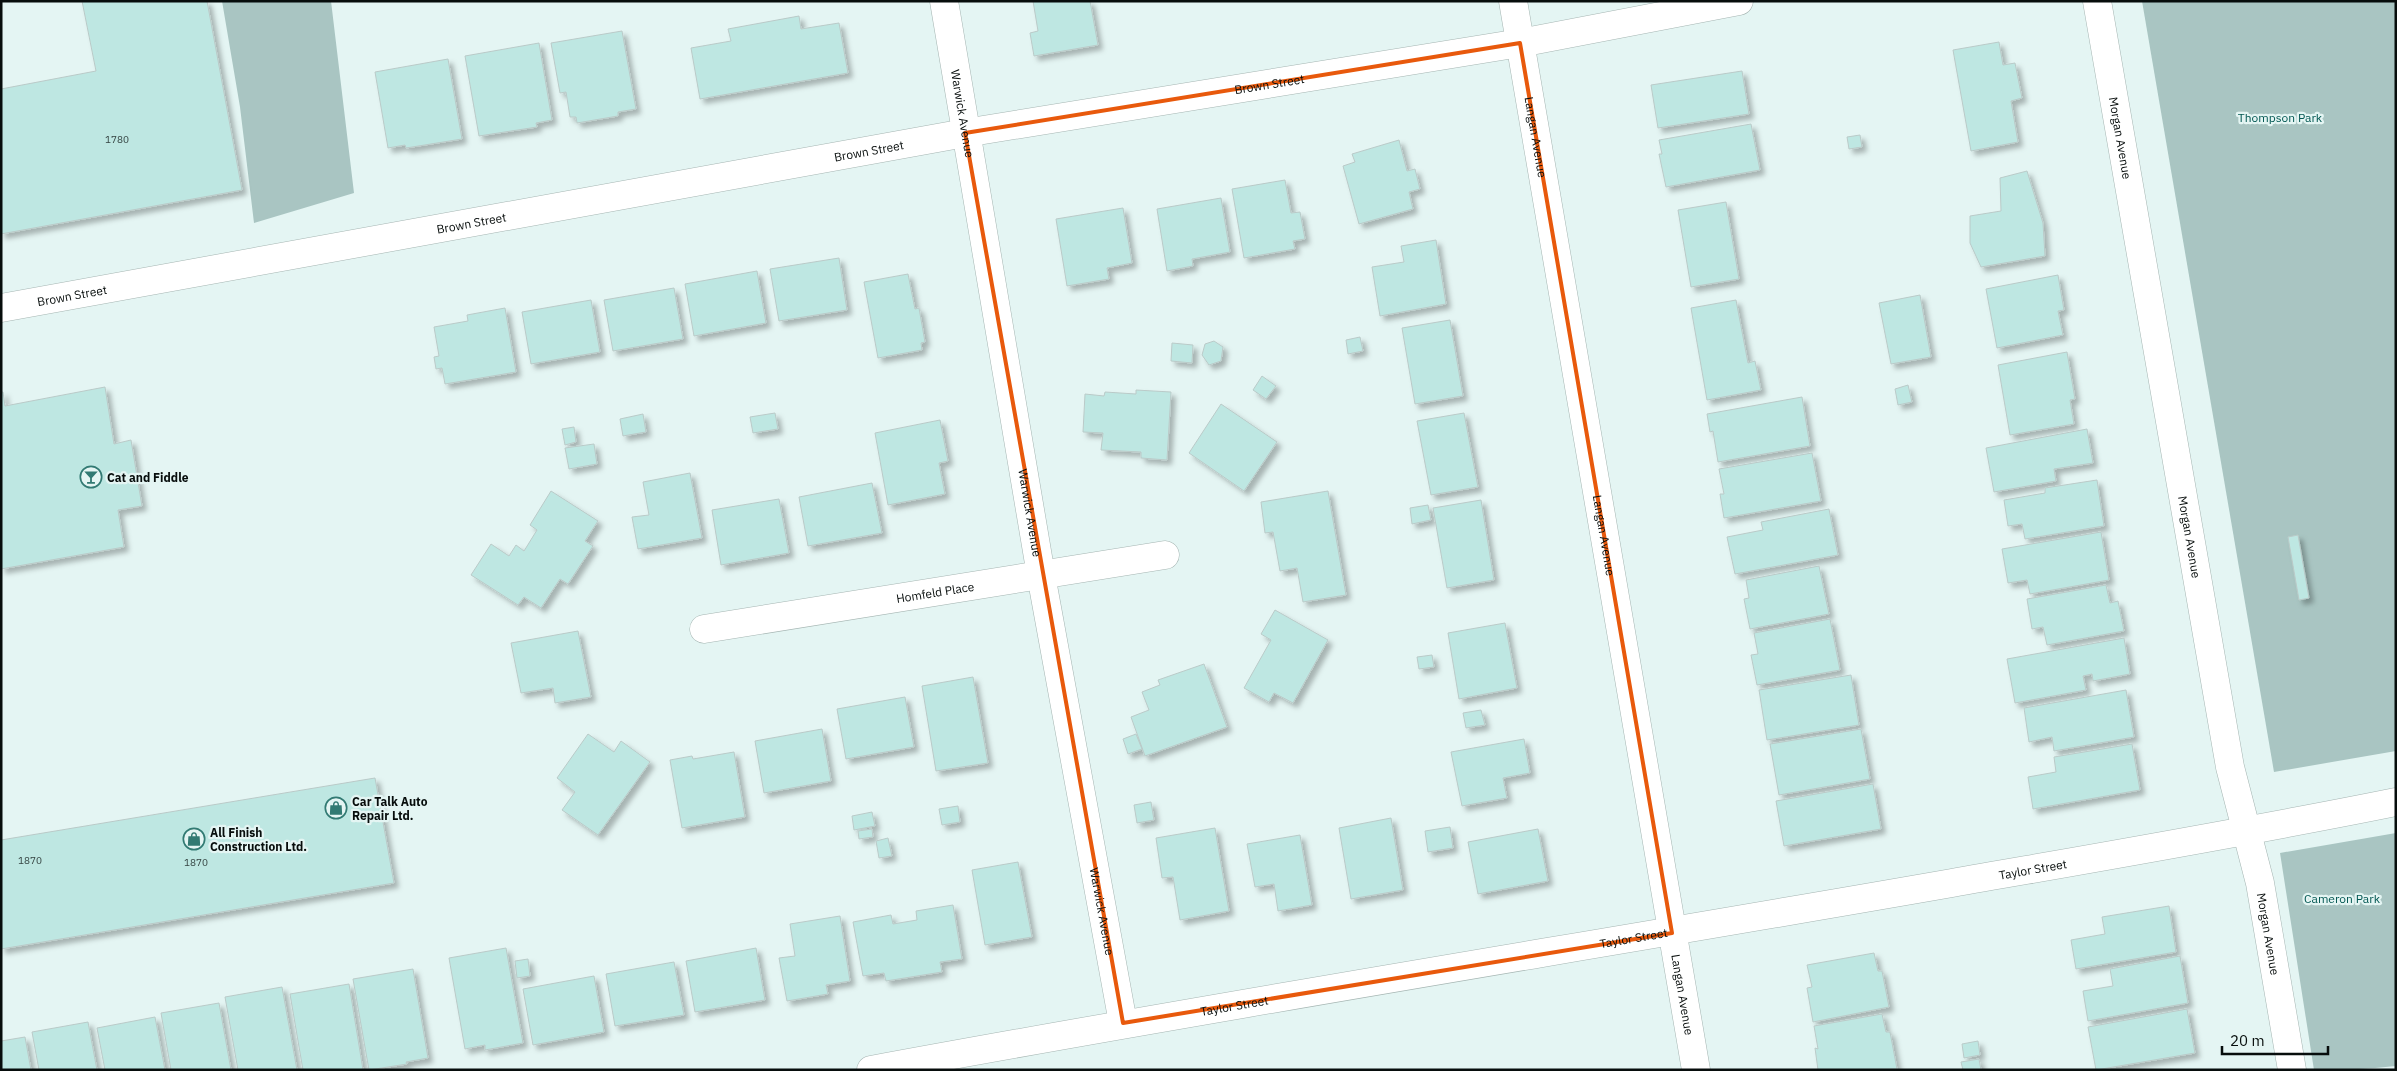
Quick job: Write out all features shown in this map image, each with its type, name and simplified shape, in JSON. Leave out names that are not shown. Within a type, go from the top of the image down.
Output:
[{"type":"street","name":"Warwick Avenue","points":[[944,1],[1041,575],[1123,1023]]},
{"type":"street","name":"Langan Avenue","points":[[1513,1],[1696,1070]]},
{"type":"street","name":"Brown Street","points":[[1,308],[965,133],[1520,43],[1739,1]]},
{"type":"street","name":"Morgan Avenue","points":[[2097,1],[2230,767],[2260,883],[2292,1070]]},
{"type":"street","name":"Homfeld Place","points":[[704,629],[1165,555]]},
{"type":"street","name":"Taylor Street","points":[[871,1070],[1123,1023],[1672,933],[2247,832],[2396,802]]},
{"type":"highlighted area","points":[[1520,43],[1672,933],[1123,1023],[965,133]]},
{"type":"green space","points":[[222,1],[331,1],[354,193],[254,223],[240,107]]},
{"type":"green space","name":"Thompson Park","points":[[2142,1],[2396,1],[2396,751],[2274,772]]},
{"type":"green space","name":"Cameron Park","points":[[2396,833],[2396,1066],[2314,1070],[2280,853]]},
{"type":"building","points":[[82,1],[207,1],[242,190],[1,234],[1,89],[96,71]]},
{"type":"building","points":[[1033,1],[1090,1],[1098,45],[1034,56],[1030,33],[1038,31]]},
{"type":"building","points":[[799,16],[801,29],[839,23],[848,73],[700,99],[691,48],[731,41],[728,29]]},
{"type":"building","points":[[622,31],[636,109],[618,112],[618,116],[577,123],[576,117],[570,117],[566,92],[560,93],[551,43]]},
{"type":"building","points":[[1999,42],[2003,65],[2015,63],[2022,98],[2011,101],[2018,142],[1971,151],[1953,50]]},
{"type":"building","points":[[539,43],[552,120],[536,123],[537,127],[479,136],[465,56]]},
{"type":"building","points":[[448,59],[462,139],[406,148],[405,145],[388,148],[375,72]]},
{"type":"building","points":[[1742,71],[1749,114],[1658,128],[1651,85]]},
{"type":"building","points":[[1751,124],[1760,170],[1666,187],[1659,154],[1662,154],[1659,140]]},
{"type":"building","points":[[1860,135],[1862,147],[1849,149],[1847,137]]},
{"type":"building","points":[[1399,140],[1407,171],[1415,169],[1420,189],[1409,192],[1413,209],[1359,224],[1343,166],[1355,162],[1352,154]]},
{"type":"building","points":[[2027,171],[2043,223],[2045,256],[1981,267],[1970,243],[1970,216],[2001,211],[2000,178]]},
{"type":"building","points":[[1285,180],[1291,213],[1300,212],[1305,239],[1293,241],[1295,249],[1244,258],[1232,189]]},
{"type":"building","points":[[1221,198],[1230,252],[1192,259],[1193,266],[1167,271],[1157,209]]},
{"type":"building","points":[[1726,202],[1739,279],[1691,287],[1678,210]]},
{"type":"building","points":[[1123,208],[1132,263],[1107,268],[1109,279],[1067,286],[1056,219]]},
{"type":"building","points":[[1436,240],[1446,304],[1380,316],[1372,267],[1404,262],[1401,246]]},
{"type":"building","points":[[839,258],[847,310],[779,321],[770,269]]},
{"type":"building","points":[[757,271],[766,323],[694,336],[685,284]]},
{"type":"building","points":[[908,274],[915,309],[919,308],[925,342],[921,343],[922,350],[878,358],[864,282]]},
{"type":"building","points":[[2058,275],[2064,310],[2058,311],[2063,335],[1997,348],[1986,289]]},
{"type":"building","points":[[674,288],[683,339],[613,351],[604,300]]},
{"type":"building","points":[[1920,295],[1931,357],[1891,364],[1879,303]]},
{"type":"building","points":[[591,300],[600,352],[531,364],[522,312]]},
{"type":"building","points":[[1736,300],[1748,363],[1755,361],[1761,390],[1707,400],[1691,308]]},
{"type":"building","points":[[505,308],[516,372],[445,384],[442,368],[436,369],[434,357],[439,356],[434,327],[468,321],[467,315]]},
{"type":"building","points":[[1450,320],[1463,396],[1415,404],[1402,328]]},
{"type":"building","points":[[1360,337],[1363,351],[1348,354],[1346,340]]},
{"type":"building","points":[[1214,341],[1223,347],[1221,361],[1209,365],[1202,355],[1205,344]]},
{"type":"building","points":[[1172,343],[1193,345],[1192,363],[1171,361]]},
{"type":"building","points":[[2067,352],[2075,399],[2070,400],[2074,424],[2010,435],[1998,365]]},
{"type":"building","points":[[1262,376],[1276,386],[1266,399],[1253,390]]},
{"type":"building","points":[[1908,385],[1912,402],[1898,405],[1895,389]]},
{"type":"building","points":[[105,387],[114,444],[131,440],[142,506],[118,510],[124,547],[1,569],[1,392],[3,392],[5,406]]},
{"type":"building","points":[[1136,390],[1171,392],[1167,460],[1141,458],[1141,452],[1101,450],[1103,433],[1083,432],[1085,394],[1104,396],[1105,392],[1136,394]]},
{"type":"building","points":[[1802,397],[1810,446],[1718,462],[1713,431],[1710,432],[1707,414]]},
{"type":"building","points":[[1221,404],[1277,442],[1244,491],[1189,453]]},
{"type":"building","points":[[775,413],[778,429],[753,433],[750,417]]},
{"type":"building","points":[[1464,413],[1478,487],[1431,495],[1417,421]]},
{"type":"building","points":[[643,414],[646,432],[623,436],[620,419]]},
{"type":"building","points":[[940,420],[948,461],[939,463],[945,494],[888,505],[875,433]]},
{"type":"building","points":[[574,427],[576,442],[565,445],[562,429]]},
{"type":"building","points":[[2087,429],[2093,463],[2054,469],[2056,481],[1994,492],[1986,448]]},
{"type":"building","points":[[594,444],[597,464],[569,469],[565,448]]},
{"type":"building","points":[[1812,453],[1821,501],[1724,518],[1720,494],[1724,494],[1719,469]]},
{"type":"building","points":[[690,473],[702,538],[638,549],[632,517],[649,515],[643,482]]},
{"type":"building","points":[[2097,480],[2104,526],[2025,539],[2022,524],[2008,526],[2004,500],[2045,493],[2045,488]]},
{"type":"building","points":[[872,483],[882,533],[808,546],[799,497]]},
{"type":"building","points":[[551,491],[598,521],[585,541],[593,546],[568,584],[560,579],[541,608],[524,597],[518,605],[471,575],[491,544],[509,556],[516,545],[524,551],[537,530],[530,525]]},
{"type":"building","points":[[1328,491],[1346,595],[1303,602],[1297,568],[1280,571],[1273,532],[1265,533],[1261,502]]},
{"type":"building","points":[[779,499],[789,553],[721,565],[712,510]]},
{"type":"building","points":[[1481,500],[1494,580],[1447,588],[1433,508]]},
{"type":"building","points":[[1428,505],[1431,520],[1412,524],[1410,508]]},
{"type":"building","points":[[1829,509],[1838,555],[1735,574],[1727,537],[1763,530],[1761,522]]},
{"type":"building","points":[[2101,532],[2109,580],[2030,594],[2027,580],[2008,583],[2002,549]]},
{"type":"building","points":[[2298,535],[2309,598],[2299,600],[2288,537]]},
{"type":"building","points":[[1819,566],[1829,614],[1750,629],[1744,599],[1749,598],[1746,580]]},
{"type":"building","points":[[2106,585],[2110,603],[2118,601],[2124,631],[2047,645],[2043,627],[2032,629],[2027,599]]},
{"type":"building","points":[[1275,610],[1328,640],[1293,703],[1274,693],[1269,702],[1244,688],[1271,640],[1261,634]]},
{"type":"building","points":[[1830,619],[1840,670],[1757,685],[1751,655],[1758,654],[1754,633]]},
{"type":"building","points":[[1505,623],[1517,688],[1459,699],[1448,633]]},
{"type":"building","points":[[578,631],[591,697],[555,703],[553,688],[521,693],[511,643]]},
{"type":"building","points":[[2124,638],[2130,674],[2093,681],[2092,674],[2083,676],[2086,690],[2015,703],[2007,659]]},
{"type":"building","points":[[1432,655],[1434,667],[1419,669],[1417,657]]},
{"type":"building","points":[[1204,664],[1227,727],[1145,756],[1131,717],[1149,710],[1142,692],[1160,685],[1158,680]]},
{"type":"building","points":[[1851,675],[1859,725],[1767,740],[1759,690]]},
{"type":"building","points":[[973,677],[988,763],[936,771],[922,686]]},
{"type":"building","points":[[2126,690],[2134,737],[2054,751],[2052,737],[2029,742],[2024,708]]},
{"type":"building","points":[[905,697],[914,747],[846,759],[837,709]]},
{"type":"building","points":[[1481,710],[1485,725],[1466,728],[1463,713]]},
{"type":"building","points":[[822,729],[831,781],[764,793],[755,741]]},
{"type":"building","points":[[1861,729],[1870,779],[1779,795],[1770,744]]},
{"type":"building","points":[[588,734],[614,752],[621,741],[650,762],[598,835],[562,810],[575,792],[557,778]]},
{"type":"building","points":[[1136,734],[1142,749],[1128,754],[1123,739]]},
{"type":"building","points":[[1524,739],[1530,773],[1503,778],[1507,798],[1462,806],[1451,752]]},
{"type":"building","points":[[2132,744],[2140,790],[2033,809],[2028,777],[2056,772],[2054,757]]},
{"type":"building","points":[[734,752],[745,817],[682,828],[670,760],[692,756],[693,759]]},
{"type":"building","points":[[375,778],[394,883],[1,949],[1,840]]},
{"type":"building","points":[[1873,784],[1881,829],[1784,846],[1776,801]]},
{"type":"building","points":[[1151,802],[1154,820],[1137,823],[1134,805]]},
{"type":"building","points":[[958,806],[960,822],[942,825],[939,809]]},
{"type":"building","points":[[872,812],[875,826],[854,830],[852,816]]},
{"type":"building","points":[[1391,818],[1403,890],[1351,899],[1339,828]]},
{"type":"building","points":[[1450,827],[1453,848],[1428,852],[1425,831]]},
{"type":"building","points":[[1215,828],[1229,911],[1180,920],[1173,877],[1162,878],[1156,838]]},
{"type":"building","points":[[872,829],[873,837],[859,839],[858,831]]},
{"type":"building","points":[[1538,829],[1548,881],[1478,894],[1468,842]]},
{"type":"building","points":[[1300,835],[1312,905],[1278,911],[1274,884],[1255,887],[1247,844]]},
{"type":"building","points":[[888,838],[892,856],[879,858],[876,841]]},
{"type":"building","points":[[1018,862],[1032,937],[985,945],[972,870]]},
{"type":"building","points":[[953,905],[962,959],[940,962],[942,972],[886,981],[884,973],[863,976],[853,922],[891,915],[893,924],[917,920],[916,911]]},
{"type":"building","points":[[2169,906],[2176,952],[2076,969],[2071,940],[2105,934],[2102,917]]},
{"type":"building","points":[[840,916],[850,981],[826,985],[828,994],[787,1001],[779,958],[795,956],[790,924]]},
{"type":"building","points":[[506,948],[523,1043],[485,1050],[485,1045],[465,1049],[449,958]]},
{"type":"building","points":[[756,948],[765,1000],[695,1012],[686,961]]},
{"type":"building","points":[[1874,953],[1878,971],[1882,971],[1889,1007],[1813,1022],[1807,988],[1812,987],[1807,965]]},
{"type":"building","points":[[2180,956],[2188,1003],[2088,1021],[2083,991],[2113,986],[2110,969]]},
{"type":"building","points":[[528,959],[530,976],[517,978],[515,961]]},
{"type":"building","points":[[674,962],[684,1015],[615,1026],[606,974]]},
{"type":"building","points":[[413,969],[428,1058],[406,1062],[407,1064],[369,1070],[353,979]]},
{"type":"building","points":[[594,976],[604,1032],[533,1045],[523,989]]},
{"type":"building","points":[[349,984],[363,1070],[303,1070],[290,994]]},
{"type":"building","points":[[282,987],[297,1070],[238,1070],[225,997]]},
{"type":"building","points":[[219,1003],[231,1070],[171,1070],[161,1013]]},
{"type":"building","points":[[2187,1009],[2195,1053],[2096,1070],[2088,1027]]},
{"type":"building","points":[[1882,1014],[1886,1032],[1890,1032],[1897,1069],[1818,1070],[1815,1048],[1818,1049],[1814,1026]]},
{"type":"building","points":[[155,1017],[165,1070],[105,1070],[97,1028]]},
{"type":"building","points":[[88,1022],[97,1070],[39,1070],[32,1032]]},
{"type":"building","points":[[25,1037],[31,1070],[1,1070],[1,1041]]},
{"type":"building","points":[[1978,1041],[1980,1055],[1964,1058],[1962,1044]]},
{"type":"building","points":[[1979,1059],[1981,1070],[1963,1070],[1961,1062]]},
{"type":"place","name":"Cat and Fiddle","points":[[91,477]]},
{"type":"place","name":"Car Talk Auto Repair Ltd.","points":[[336,808]]},
{"type":"place","name":"All Finish Construction Ltd.","points":[[194,839]]}]
